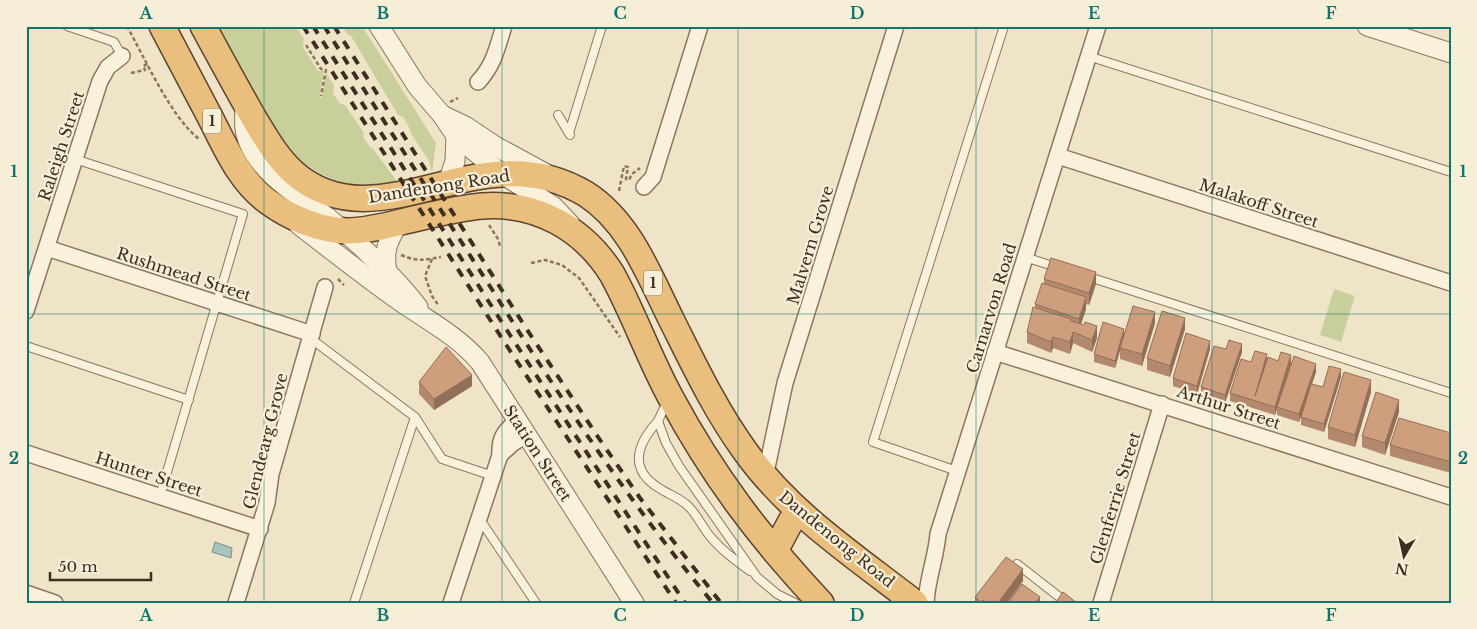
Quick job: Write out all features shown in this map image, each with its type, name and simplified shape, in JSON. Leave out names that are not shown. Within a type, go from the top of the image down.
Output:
[{"type":"highway","name":"Dandenong Road","points":[[162,26],[240,172],[256,190],[275,206],[313,225],[343,230],[367,229],[465,208],[505,206],[532,211],[549,217],[568,227],[586,242],[602,259],[616,282],[670,396],[715,473],[746,517],[820,603]]},
{"type":"highway","name":"Dandenong Road","points":[[203,26],[244,102],[274,151],[301,178],[325,191],[348,198],[375,199],[448,183],[502,174],[533,174],[569,185],[599,203],[628,236],[712,401],[765,477],[798,512],[915,603]]},
{"type":"highway","points":[[775,551],[798,512]]},
{"type":"street","points":[[379,26],[418,86],[465,126],[501,149],[569,185]]},
{"type":"street","points":[[478,82],[494,61],[504,26]]},
{"type":"street","points":[[644,187],[653,177],[700,26]]},
{"type":"street","name":"Malvern Grove","points":[[765,477],[785,383],[896,26]]},
{"type":"street","name":"Carnarvon Road","points":[[926,603],[928,579],[937,551],[938,534],[957,470],[1098,26]]},
{"type":"street","points":[[1367,26],[1451,53]]},
{"type":"street","name":"Raleigh Street","points":[[26,311],[101,77],[108,67],[122,56]]},
{"type":"street","name":"Station Street","points":[[244,102],[246,138],[265,168],[286,189],[311,204],[343,230],[404,290],[433,312],[480,362],[634,603]]},
{"type":"street","points":[[445,108],[456,136],[455,161],[448,183]]},
{"type":"street","points":[[456,136],[502,174],[553,206],[586,242]]},
{"type":"street","name":"Malakoff Street","points":[[1058,156],[1451,282]]},
{"type":"street","name":"Station Street","points":[[275,206],[395,298],[433,312]]},
{"type":"street","points":[[387,272],[386,246],[398,223]]},
{"type":"street","name":"Rushmead Street","points":[[47,248],[217,303],[311,336]]},
{"type":"street","name":"Glendearg Grove","points":[[236,603],[260,529],[272,474],[325,287]]},
{"type":"street","name":"Arthur Street","points":[[995,352],[1451,497]]},
{"type":"street","name":"Glenferrie Street","points":[[1101,603],[1162,404]]},
{"type":"street","points":[[451,603],[500,455],[512,444],[522,428]]},
{"type":"street","name":"Hunter Street","points":[[26,453],[260,529]]},
{"type":"street","points":[[26,593],[55,603]]},
{"type":"lane","points":[[67,26],[114,42],[122,56]]},
{"type":"lane","points":[[558,115],[570,135],[602,26]]},
{"type":"lane","points":[[957,470],[873,442],[1004,26]]},
{"type":"lane","points":[[1088,56],[1451,172]]},
{"type":"lane","points":[[75,159],[243,214],[160,496]]},
{"type":"lane","points":[[1025,257],[1067,270]]},
{"type":"lane","points":[[1077,273],[1451,393]]},
{"type":"lane","points":[[311,336],[415,417],[442,459],[493,476]]},
{"type":"lane","points":[[26,346],[189,400]]},
{"type":"lane","points":[[670,396],[658,421],[649,430],[640,447],[640,464],[644,473],[651,482],[681,500],[718,544],[732,557],[777,594],[794,603]]},
{"type":"lane","points":[[354,603],[415,417]]},
{"type":"lane","points":[[658,421],[666,443],[680,466],[757,577]]},
{"type":"lane","points":[[479,518],[536,603]]},
{"type":"lane","points":[[1017,564],[1067,603]]},
{"type":"path","points":[[306,44],[321,69],[326,70],[321,96]]},
{"type":"path","points":[[131,73],[145,70],[143,66],[148,64]]},
{"type":"path","points":[[445,108],[458,98]]},
{"type":"path","points":[[619,191],[624,166],[628,167],[626,179],[629,180],[632,174],[640,168],[642,162]]},
{"type":"path","points":[[488,224],[498,239],[500,246]]},
{"type":"path","points":[[398,253],[414,260],[441,257]]},
{"type":"path","points":[[432,258],[425,276],[432,296],[433,312]]},
{"type":"path","points":[[531,263],[545,260],[562,264],[579,278],[624,343]]},
{"type":"path","points":[[340,274],[337,279],[344,285]]},
{"type":"green space","points":[[217,26],[296,26],[304,39],[303,47],[318,71],[324,71],[320,97],[322,98],[326,73],[334,85],[333,93],[339,103],[345,105],[364,133],[363,137],[399,184],[384,186],[354,185],[325,176],[299,159],[283,142]]},
{"type":"green space","points":[[342,26],[362,26],[436,143],[432,173],[429,161],[410,132],[403,117],[398,115],[351,36],[348,35]]},
{"type":"green space","points":[[1334,289],[1355,296],[1341,342],[1320,335]]},
{"type":"water","points":[[215,542],[232,548],[231,558],[212,552]]},
{"type":"building","points":[[1051,258],[1096,272],[1089,293],[1044,279]]},
{"type":"building","points":[[1042,283],[1086,297],[1079,319],[1035,304]]},
{"type":"building","points":[[1133,306],[1155,312],[1142,354],[1120,348]]},
{"type":"building","points":[[1033,307],[1084,325],[1085,322],[1097,326],[1092,340],[1073,332],[1070,342],[1053,337],[1051,342],[1027,332]]},
{"type":"building","points":[[1162,311],[1185,318],[1170,366],[1147,358]]},
{"type":"building","points":[[1103,322],[1124,329],[1115,361],[1094,354]]},
{"type":"building","points":[[1186,333],[1210,341],[1197,386],[1173,378]]},
{"type":"building","points":[[1229,340],[1242,344],[1225,395],[1201,387],[1214,346],[1226,349]]},
{"type":"building","points":[[446,347],[472,375],[434,399],[419,382]]},
{"type":"building","points":[[1255,351],[1267,354],[1255,396],[1268,357],[1278,361],[1281,352],[1291,355],[1275,407],[1230,393],[1241,359],[1251,362]]},
{"type":"building","points":[[1294,356],[1316,364],[1299,414],[1277,407]]},
{"type":"building","points":[[1329,366],[1341,369],[1324,424],[1301,417],[1311,384],[1323,387]]},
{"type":"building","points":[[1344,372],[1371,380],[1355,435],[1328,427]]},
{"type":"building","points":[[1376,392],[1399,400],[1385,443],[1362,436]]},
{"type":"building","points":[[1399,418],[1451,433],[1451,462],[1390,445]]},
{"type":"building","points":[[1006,557],[1023,569],[998,603],[987,603],[983,600],[981,602],[975,597]]},
{"type":"building","points":[[1022,584],[1040,597],[1035,603],[1008,603]]},
{"type":"building","points":[[1063,592],[1077,603],[1055,603]]},
{"type":"railway","points":[[303,26],[503,340],[676,603]]},
{"type":"railway","points":[[313,26],[510,335],[685,603]]},
{"type":"railway","points":[[324,26],[571,411],[625,490],[713,603]]},
{"type":"railway","points":[[334,26],[524,325],[598,437],[640,498],[721,603]]}]
